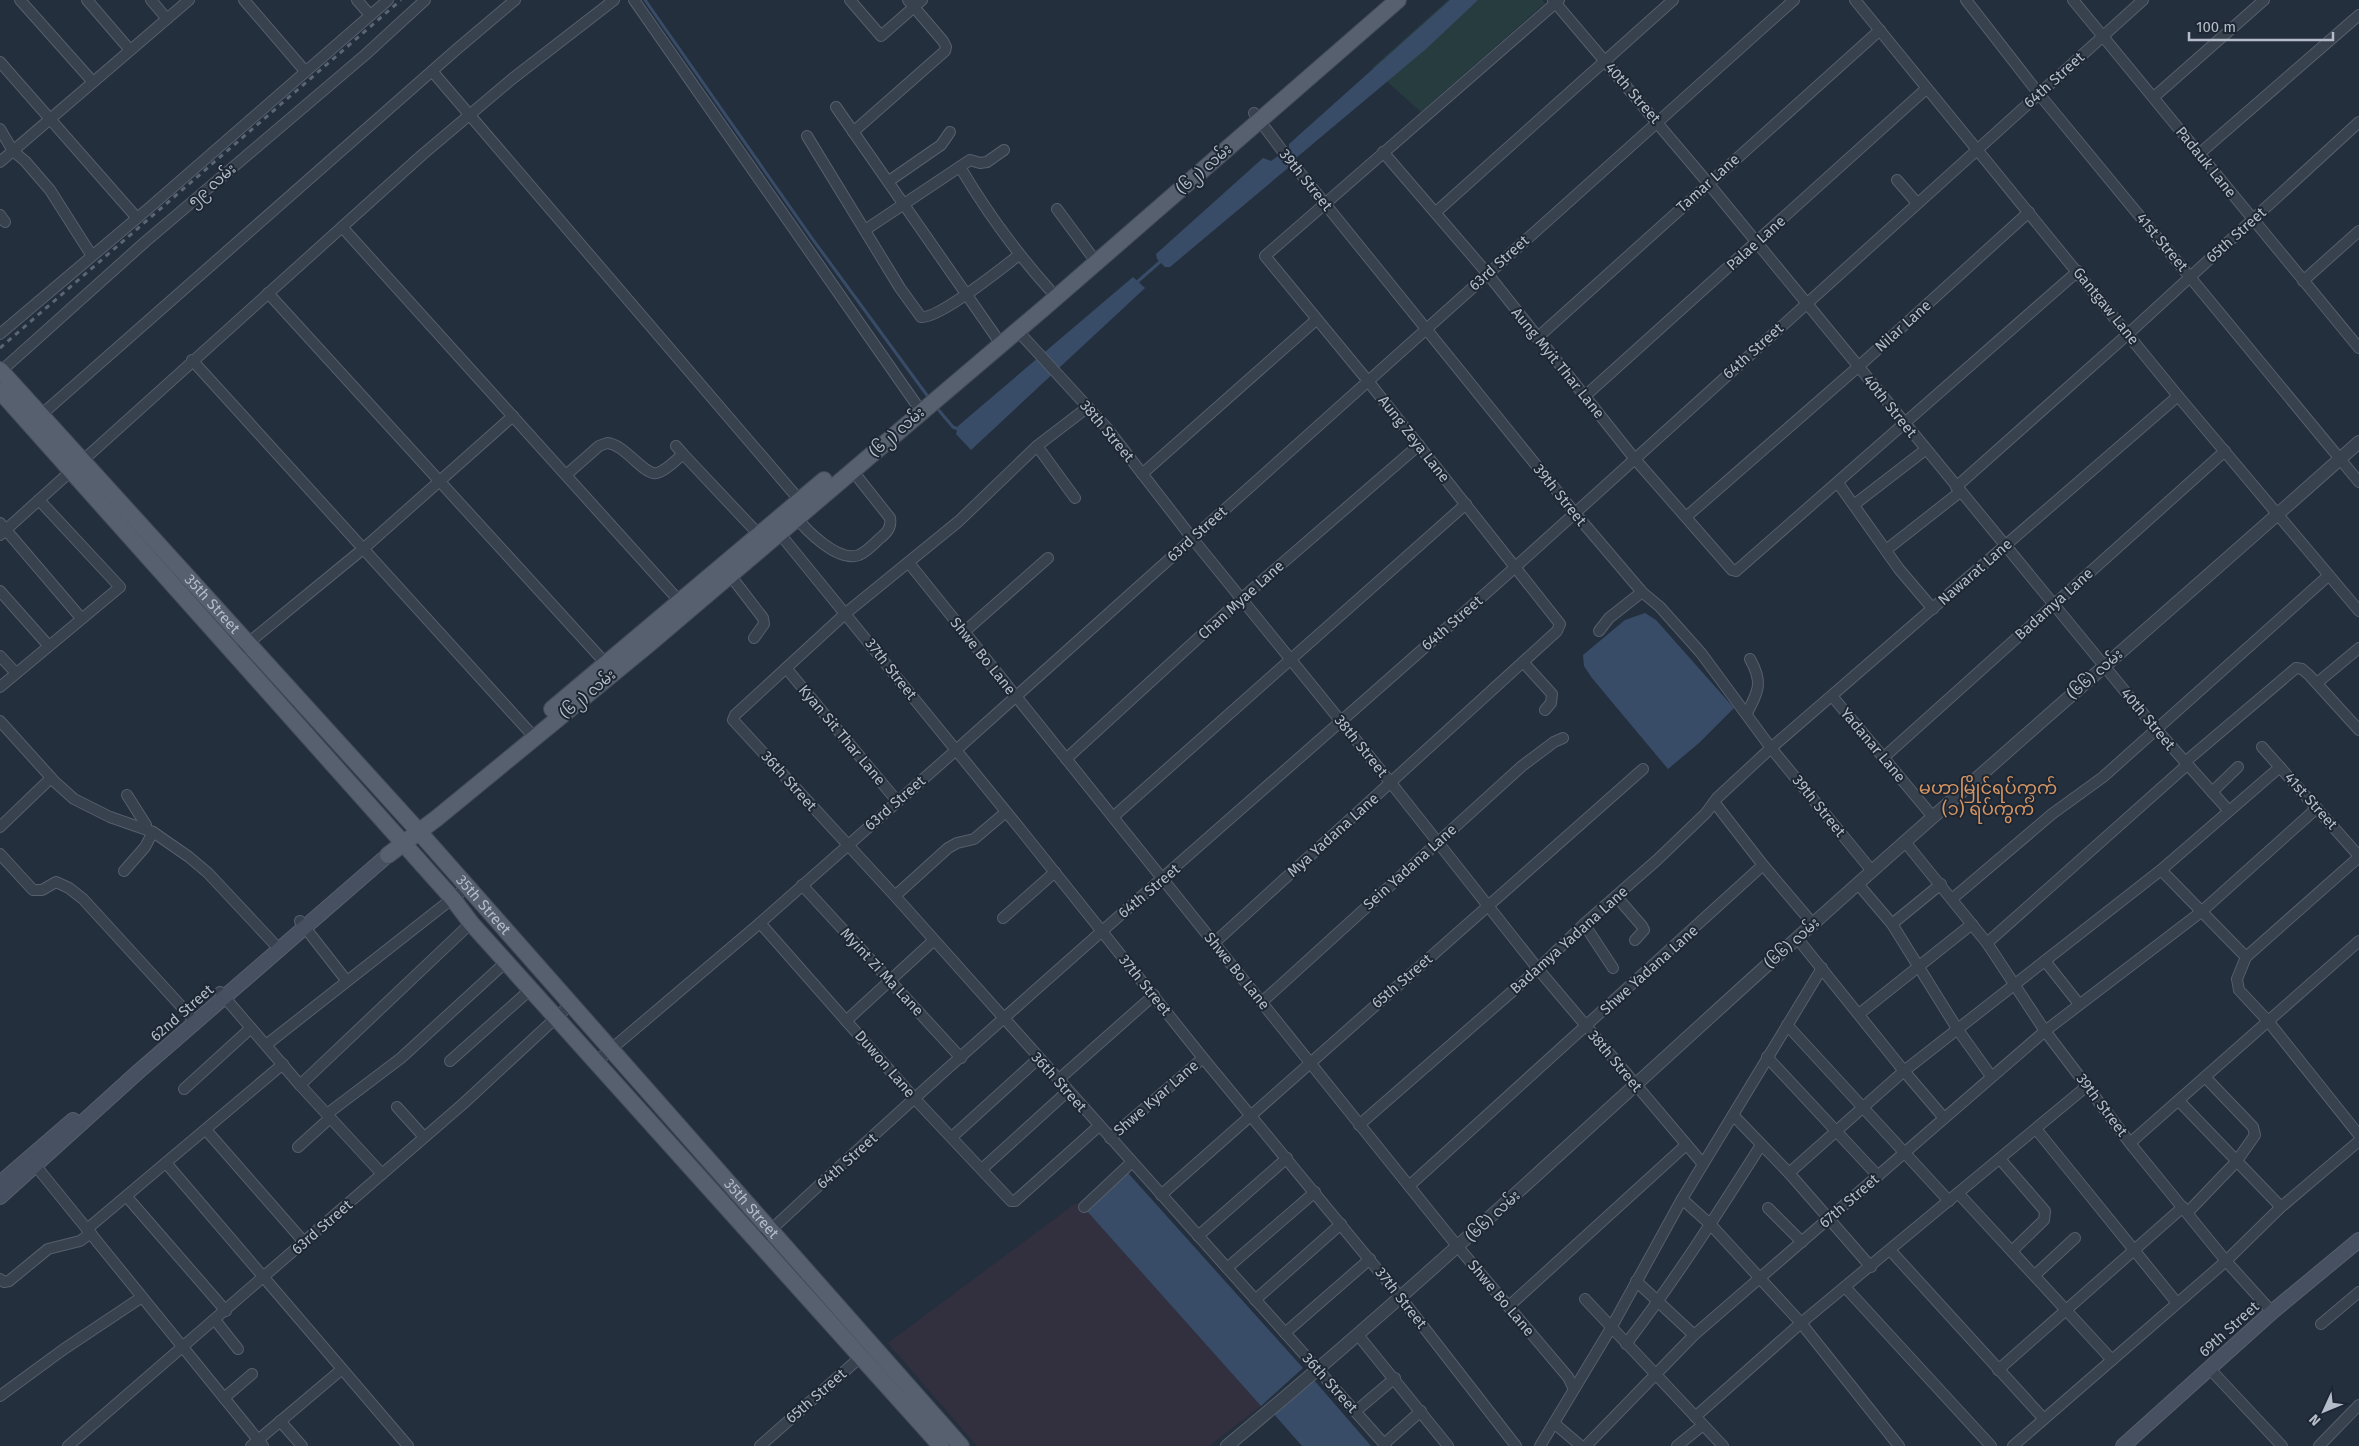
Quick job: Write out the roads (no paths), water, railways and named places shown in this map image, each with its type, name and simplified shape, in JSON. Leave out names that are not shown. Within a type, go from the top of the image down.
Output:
[{"type":"main road","name":"(၆၂) လမ်း","points":[[998,340],[1017,330],[1257,117],[1382,0]]},
{"type":"main road","name":"(၆၂) လမ်း","points":[[386,851],[531,734],[684,606],[998,340],[1049,289],[1398,0]]},
{"type":"main road","name":"35th Street","points":[[0,371],[41,415],[76,465]]},
{"type":"main road","name":"35th Street","points":[[0,390],[76,465],[242,648],[416,828],[572,1003],[611,1050],[770,1230],[941,1446]]},
{"type":"main road","name":"(၆၂) လမ်း","points":[[798,509],[852,470],[926,400]]},
{"type":"main road","name":"(၆၂) လမ်း","points":[[684,606],[730,575],[763,539]]},
{"type":"main road","name":"35th Street","points":[[242,648],[400,840],[453,899],[471,923],[758,1242],[961,1446]]},
{"type":"main road","name":"62nd Street","points":[[0,1183],[32,1162],[386,851]]},
{"type":"main road","name":"62nd Street","points":[[0,1196],[32,1162],[191,1017],[222,995]]},
{"type":"main road","name":"69th Street","points":[[2123,1446],[2272,1312],[2359,1240]]},
{"type":"street","points":[[20,0],[93,82]]},
{"type":"street","points":[[87,0],[130,50]]},
{"type":"street","points":[[151,0],[167,19]]},
{"type":"street","points":[[0,162],[189,0]]},
{"type":"street","points":[[244,0],[305,71]]},
{"type":"street","points":[[357,0],[370,15]]},
{"type":"street","points":[[0,334],[138,218],[388,0]]},
{"type":"street","name":"၅၉ လမ်း","points":[[0,371],[145,242],[350,68],[425,0]]},
{"type":"street","points":[[41,415],[515,0]]},
{"type":"street","points":[[634,0],[926,400]]},
{"type":"street","points":[[850,0],[880,36],[914,2],[946,47],[945,51],[853,132]]},
{"type":"street","points":[[1436,212],[1606,62],[1673,0]]},
{"type":"street","name":"63rd Street","points":[[596,1062],[760,923],[898,802],[1794,0]]},
{"type":"street","name":"Gantgaw Lane","points":[[1855,0],[1926,89],[2078,271],[2178,396],[2359,611]]},
{"type":"street","name":"41st Street","points":[[1966,0],[2039,94],[2359,482]]},
{"type":"street","name":"Padauk Lane","points":[[2073,0],[2303,281],[2357,340]]},
{"type":"street","name":"64th Street","points":[[758,1242],[1101,930],[1163,880],[1515,567],[2143,0]]},
{"type":"street","points":[[2154,97],[2264,0]]},
{"type":"street","points":[[1326,203],[1556,1]]},
{"type":"street","name":"40th Street","points":[[1556,1],[1757,242],[2053,606],[2156,729],[2229,811]]},
{"type":"street","points":[[81,618],[2,529],[39,500],[192,360],[422,155],[512,79],[610,3]]},
{"type":"street","points":[[2199,154],[2359,15]]},
{"type":"street","name":"Tamar Lane","points":[[1537,338],[1880,30]]},
{"type":"street","points":[[0,62],[138,218]]},
{"type":"street","points":[[432,72],[471,115],[798,509],[818,540],[841,552],[858,556],[871,547],[888,530],[891,524],[890,518],[852,470]]},
{"type":"street","name":"Palae Lane","points":[[1585,396],[1926,89]]},
{"type":"street","points":[[836,107],[998,340]]},
{"type":"street","name":"39th Street","points":[[1257,117],[1425,329],[1574,512],[1642,592],[1660,607],[1701,653],[1772,748],[1872,871]]},
{"type":"street","name":"65th Street","points":[[1886,550],[1958,489],[2359,122]]},
{"type":"street","points":[[0,129],[13,151],[50,190],[92,256]]},
{"type":"street","points":[[889,181],[941,145],[950,132]]},
{"type":"street","points":[[807,136],[900,288],[921,317],[931,316],[966,294],[1019,255]]},
{"type":"street","points":[[865,230],[972,159],[980,163],[987,162],[1004,150]]},
{"type":"street","name":"Aung Myit Thar Lane","points":[[1384,152],[1487,273],[1634,458],[1732,570],[1736,571],[1838,483]]},
{"type":"street","points":[[960,167],[990,216],[1019,255],[1049,289]]},
{"type":"street","points":[[1897,180],[1917,203]]},
{"type":"street","name":"Aung Zeya Lane","points":[[1326,203],[1265,256],[1368,381],[1560,624]]},
{"type":"street","points":[[1057,209],[1091,255]]},
{"type":"street","name":"Nilar Lane","points":[[1686,517],[1858,367],[2028,212]]},
{"type":"street","points":[[342,227],[684,606]]},
{"type":"street","points":[[2303,281],[2359,231]]},
{"type":"street","points":[[1933,609],[1886,550],[1855,504],[1838,483],[2078,271]]},
{"type":"street","points":[[268,294],[610,668]]},
{"type":"street","points":[[1142,474],[1316,320]]},
{"type":"street","name":"38th Street","points":[[1017,330],[1088,406],[1538,969],[1703,1164]]},
{"type":"street","points":[[192,360],[531,734]]},
{"type":"street","name":"Nawarat Lane","points":[[1772,748],[2178,396]]},
{"type":"street","points":[[786,668],[846,613],[959,522],[1037,446],[1088,406]]},
{"type":"street","points":[[242,648],[363,549],[513,416]]},
{"type":"street","name":"(၆၆) လမ်း","points":[[1227,1446],[1401,1298],[1812,924],[2359,442]]},
{"type":"street","points":[[566,475],[599,446],[607,443],[623,449],[647,470],[655,474],[683,454]]},
{"type":"street","name":"Chan Myae Lane","points":[[1066,759],[1241,599],[1419,445]]},
{"type":"street","points":[[676,446],[763,539]]},
{"type":"street","points":[[1037,446],[1075,498]]},
{"type":"street","points":[[1855,504],[1926,450]]},
{"type":"street","name":"Badamya Lane","points":[[1883,758],[2226,451]]},
{"type":"street","points":[[0,687],[48,645],[120,587],[39,500]]},
{"type":"street","points":[[1113,817],[1466,504]]},
{"type":"street","name":"37th Street","points":[[776,528],[1203,1058],[1370,1259],[1516,1446]]},
{"type":"street","points":[[964,632],[1048,558]]},
{"type":"street","name":"Shwe Bo Lane","points":[[909,563],[1458,1247],[1568,1377],[1574,1389]]},
{"type":"street","points":[[730,575],[763,618],[764,624],[754,638]]},
{"type":"street","points":[[1952,899],[2052,814],[2088,790],[2328,576]]},
{"type":"street","points":[[0,591],[48,645]]},
{"type":"street","points":[[1599,631],[1609,618],[1642,592]]},
{"type":"street","name":"Mya Yadana Lane","points":[[1214,943],[1557,631],[1560,624]]},
{"type":"street","points":[[2317,683],[2359,648]]},
{"type":"street","points":[[0,656],[16,673]]},
{"type":"street","points":[[1747,713],[1756,698],[1759,682],[1758,673],[1750,659]]},
{"type":"street","points":[[1523,662],[1552,694],[1551,703],[1545,710]]},
{"type":"street","name":"36th Street","points":[[786,668],[733,718],[1385,1445]]},
{"type":"street","name":"Kyan Sit Thar Lane","points":[[786,668],[898,802]]},
{"type":"street","points":[[1986,943],[2186,763],[2296,668],[2302,669],[2317,683],[2359,730]]},
{"type":"street","name":"Yadanar Lane","points":[[1832,696],[1933,817]]},
{"type":"street","points":[[0,721],[51,778],[74,799],[110,817],[149,828],[189,856],[208,872],[277,947]]},
{"type":"street","name":"Sein Yadana Lane","points":[[1262,1002],[1436,842],[1522,766],[1554,742],[1563,738]]},
{"type":"street","name":"41st Street","points":[[2262,746],[2359,856]]},
{"type":"street","name":"Badamya Yadana Lane","points":[[1360,1124],[1538,969],[1584,924],[1686,834],[1714,802],[1772,748]]},
{"type":"street","points":[[2212,792],[2238,767]]},
{"type":"street","points":[[1790,1173],[1904,1071],[2161,870],[2280,767]]},
{"type":"street","name":"65th Street","points":[[1161,1195],[1252,1116],[1309,1062],[1643,769]]},
{"type":"street","points":[[0,827],[51,778]]},
{"type":"street","points":[[124,871],[145,847],[149,828],[126,795]]},
{"type":"street","points":[[1714,802],[1812,924]]},
{"type":"street","name":"67th Street","points":[[1586,1446],[1654,1373],[1694,1335],[2045,1031],[2201,912],[2317,808]]},
{"type":"street","points":[[894,896],[948,848],[957,843],[974,839],[1006,812]]},
{"type":"street","name":"39th Street","points":[[1905,842],[1972,924],[2045,1031],[2130,1143],[2226,1261],[2272,1312]]},
{"type":"street","points":[[0,854],[33,890],[42,890],[56,882],[69,888],[83,899],[191,1017]]},
{"type":"street","points":[[2359,856],[2246,957],[2237,979],[2239,990],[2268,1021],[2359,1135]]},
{"type":"street","name":"Shwe Yadana Lane","points":[[1409,1186],[1586,1028],[1764,865]]},
{"type":"street","points":[[2161,870],[2246,957]]},
{"type":"street","points":[[1003,918],[1055,872]]},
{"type":"street","points":[[1858,884],[1892,924],[1958,1030],[1992,1076]]},
{"type":"street","points":[[1892,924],[1941,884]]},
{"type":"street","name":"Myint Zi Ma Lane","points":[[802,885],[962,1058]]},
{"type":"street","points":[[266,1045],[346,980],[467,887]]},
{"type":"street","points":[[1616,896],[1644,930],[1635,940]]},
{"type":"street","points":[[300,1085],[471,923]]},
{"type":"street","name":"Duwon Lane","points":[[760,923],[915,1099],[1013,1202],[1099,1126]]},
{"type":"street","points":[[1584,924],[1613,968]]},
{"type":"street","points":[[1859,1014],[1972,924]]},
{"type":"street","points":[[303,925],[346,980]]},
{"type":"street","points":[[1797,938],[1944,1118]]},
{"type":"street","points":[[846,1021],[933,941]]},
{"type":"street","points":[[2130,1143],[2359,941]]},
{"type":"street","points":[[298,1147],[328,1116],[401,1058],[507,961]]},
{"type":"street","points":[[2045,961],[2079,1004]]},
{"type":"street","points":[[1540,1446],[1555,1424],[1611,1328],[1682,1199],[1822,968]]},
{"type":"street","points":[[450,1061],[531,989]]},
{"type":"street","points":[[222,995],[300,1085],[382,1174]]},
{"type":"street","points":[[1058,1080],[1154,995]]},
{"type":"street","name":"63rd Street","points":[[68,1446],[424,1138],[572,1003]]},
{"type":"street","points":[[1787,1025],[1949,1201]]},
{"type":"street","points":[[184,1089],[251,1028]]},
{"type":"street","points":[[1767,1057],[1878,1176]]},
{"type":"street","points":[[952,1137],[1039,1058]]},
{"type":"street","name":"Shwe Kyar Lane","points":[[1110,1138],[1203,1058]]},
{"type":"street","points":[[0,1279],[4,1282],[8,1281],[48,1249],[80,1241],[127,1196],[283,1064]]},
{"type":"street","points":[[1998,1370],[2133,1251],[2185,1210],[2236,1162],[2251,1143],[2256,1132],[2205,1077]]},
{"type":"street","points":[[1677,1446],[1699,1421],[1801,1323],[2087,1086]]},
{"type":"street","points":[[982,1169],[1068,1091]]},
{"type":"street","points":[[2179,1101],[2281,1207]]},
{"type":"street","points":[[397,1107],[424,1138]]},
{"type":"street","points":[[1733,1115],[1790,1173],[1871,1266]]},
{"type":"street","points":[[2036,1129],[2177,1304]]},
{"type":"street","points":[[206,1130],[304,1242]]},
{"type":"street","points":[[2013,1446],[2226,1261],[2281,1207],[2359,1141]]},
{"type":"street","points":[[1508,1306],[1686,1145]]},
{"type":"street","points":[[1626,1344],[1658,1302],[1711,1224],[1761,1145]]},
{"type":"street","points":[[1198,1236],[1287,1158]]},
{"type":"street","points":[[2000,1159],[2045,1210],[2046,1216],[2012,1250]]},
{"type":"street","points":[[32,1162],[184,1347],[257,1444],[280,1421],[342,1370]]},
{"type":"street","points":[[1084,1207],[1132,1162]]},
{"type":"street","points":[[166,1163],[408,1446]]},
{"type":"street","points":[[1227,1268],[1315,1192]]},
{"type":"street","points":[[1958,1193],[2112,1360]]},
{"type":"street","points":[[127,1196],[226,1311]]},
{"type":"street","points":[[1682,1199],[1711,1224],[1801,1323],[1899,1446]]},
{"type":"street","points":[[1768,1208],[1802,1242]]},
{"type":"street","points":[[1255,1300],[1341,1224]]},
{"type":"street","points":[[2035,1275],[2075,1238]]},
{"type":"street","points":[[1890,1250],[2044,1419]]},
{"type":"street","points":[[1285,1333],[1370,1259]]},
{"type":"street","points":[[1636,1281],[1694,1335]]},
{"type":"street","points":[[1845,1287],[1991,1446]]},
{"type":"street","points":[[2320,1324],[2358,1295]]},
{"type":"street","points":[[0,1396],[64,1349],[142,1297]]},
{"type":"street","points":[[1585,1299],[1723,1446]]},
{"type":"street","points":[[215,1320],[238,1349]]},
{"type":"street","points":[[1358,1335],[1448,1446]]},
{"type":"street","name":"65th Street","points":[[760,1446],[867,1351]]},
{"type":"street","points":[[2209,1368],[2282,1446]]},
{"type":"street","points":[[224,1398],[252,1374]]},
{"type":"street","points":[[1356,1411],[1394,1378]]},
{"type":"street","points":[[2319,1446],[2359,1405]]},
{"type":"street","points":[[1385,1445],[1421,1411]]},
{"type":"street","points":[[280,1421],[302,1446]]},
{"type":"street","points":[[1555,1424],[1581,1446]]},
{"type":"water","points":[[1450,0],[1478,0],[1426,49],[1296,158],[1289,149],[1289,144]]},
{"type":"water","points":[[1278,156],[1288,168],[1170,267],[1165,267],[1157,259],[1156,254],[1263,158],[1271,161]]},
{"type":"water","points":[[1133,277],[1145,288],[971,450],[956,434],[958,426]]},
{"type":"water","points":[[1645,613],[1656,620],[1734,708],[1699,743],[1668,769],[1584,666],[1583,655],[1625,620]]},
{"type":"water","points":[[1128,1173],[1303,1368],[1261,1406],[1086,1210]]},
{"type":"water","points":[[1313,1379],[1371,1446],[1302,1446],[1273,1413]]},
{"type":"waterway","points":[[645,0],[811,237],[929,398]]},
{"type":"waterway","points":[[1136,283],[1161,261]]},
{"type":"waterway","points":[[936,407],[953,427],[960,430]]},
{"type":"railway","points":[[0,348],[401,0]]},
{"type":"district","name":"မဟာမြိုင်ရပ်ကွက် (၁) ရပ်ကွက်","points":[[1988,798]]}]
